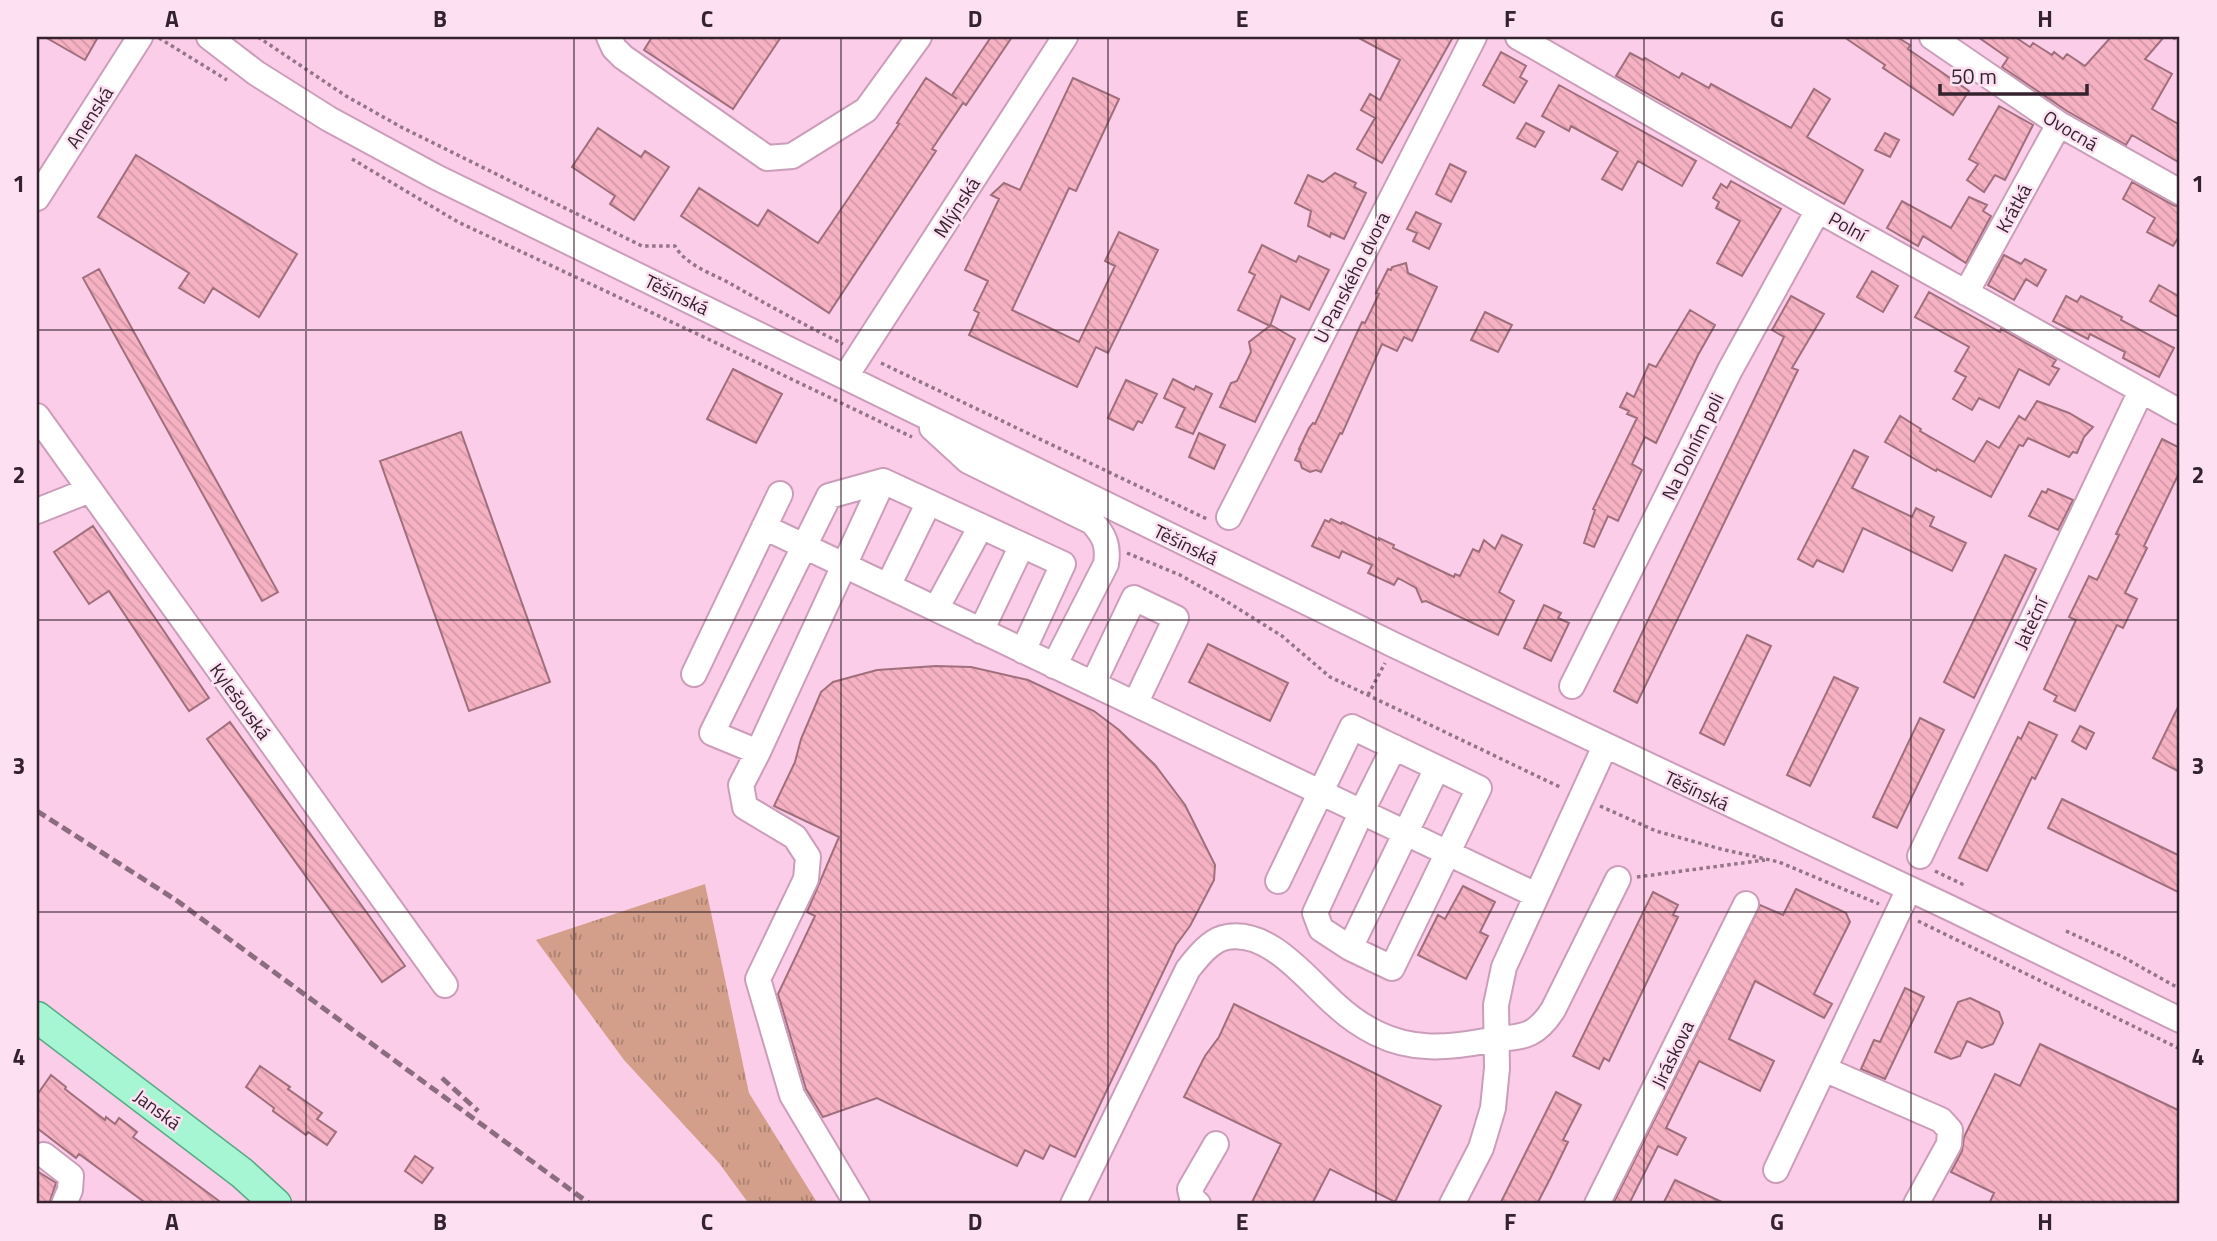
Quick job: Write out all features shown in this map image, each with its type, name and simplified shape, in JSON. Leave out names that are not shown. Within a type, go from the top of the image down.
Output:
[{"type":"main road","name":"Janská","points":[[37,1017],[242,1173],[276,1204]]},
{"type":"street","name":"Anenská","points":[[37,198],[140,37]]},
{"type":"street","name":"Těšínská","points":[[209,37],[256,74],[329,119],[436,177],[1605,746],[2180,1020]]},
{"type":"street","points":[[609,37],[614,48],[623,57],[767,158],[792,156],[866,110],[919,37]]},
{"type":"street","name":"Mlýnská","points":[[846,376],[1065,37]]},
{"type":"street","name":"U Panského dvora","points":[[1221,519],[1474,37]]},
{"type":"street","name":"Polní","points":[[1518,37],[1818,210],[2180,412]]},
{"type":"street","name":"Ovocná","points":[[1932,37],[2059,124],[2180,192]]},
{"type":"street","name":"Krátká","points":[[1966,292],[2059,124]]},
{"type":"street","name":"Na Dolním poli","points":[[1572,686],[1730,370],[1818,210]]},
{"type":"street","name":"Jateční","points":[[1920,856],[2141,391]]},
{"type":"street","points":[[914,411],[968,461],[1092,522],[1105,540],[1108,553],[1106,564],[1054,666]]},
{"type":"street","name":"Kylešovská","points":[[37,416],[444,985]]},
{"type":"street","points":[[858,1204],[792,1096],[758,979],[806,879],[808,857],[795,838],[746,807],[741,785],[883,481]]},
{"type":"street","points":[[758,752],[712,733],[829,496],[883,481],[1063,564],[1023,651]]},
{"type":"street","points":[[37,511],[90,490]]},
{"type":"street","points":[[694,674],[780,494]]},
{"type":"street","points":[[888,586],[929,502]]},
{"type":"street","points":[[936,609],[981,526]]},
{"type":"street","points":[[764,527],[1536,895]]},
{"type":"street","points":[[981,631],[1022,545]]},
{"type":"street","points":[[1093,684],[1134,598],[1176,618],[1135,704]]},
{"type":"street","points":[[1278,881],[1352,727],[1394,747],[1437,768],[1479,788],[1392,968],[1350,948],[1321,929],[1315,913],[1394,747]]},
{"type":"street","points":[[1452,1204],[1481,1148],[1493,1108],[1497,1068],[1496,1005],[1504,967],[1605,746]]},
{"type":"street","points":[[1350,948],[1437,768]]},
{"type":"street","points":[[1073,1204],[1188,969],[1202,952],[1222,938],[1245,936],[1267,944],[1359,1024],[1398,1042],[1417,1047],[1438,1048],[1518,1038],[1534,1032],[1553,1010],[1618,879]]},
{"type":"street","points":[[1776,1170],[1909,890]]},
{"type":"street","name":"Jiráskova","points":[[1597,1204],[1746,904]]},
{"type":"street","points":[[1824,1069],[1941,1120],[1950,1130],[1949,1144],[1916,1204]]},
{"type":"street","points":[[1198,1204],[1192,1198],[1190,1189],[1216,1144]]},
{"type":"street","points":[[44,1155],[71,1177],[70,1190],[64,1204]]},
{"type":"path","points":[[258,37],[346,96],[401,127],[642,246],[675,246],[679,254],[692,263],[766,305],[861,353],[1221,519]]},
{"type":"path","points":[[2173,37],[2180,42]]},
{"type":"path","points":[[708,339],[912,438]]},
{"type":"path","points":[[1108,553],[1129,553],[1180,575],[1282,636],[1330,677],[1580,797],[1656,831],[1779,862],[1898,912],[2180,1049]]},
{"type":"path","points":[[1618,879],[1770,860]]},
{"type":"path","points":[[2066,931],[2123,957],[2180,989]]},
{"type":"green space","points":[[705,884],[749,1093],[818,1204],[749,1204],[719,1163],[624,1060],[536,940]]},
{"type":"building","points":[[45,37],[98,37],[85,60]]},
{"type":"building","points":[[652,37],[781,37],[733,109],[644,50]]},
{"type":"building","points":[[991,37],[1012,37],[932,149],[936,151],[829,313],[681,216],[699,188],[758,226],[768,210],[818,243],[899,124],[897,123],[926,78],[957,99],[952,95]]},
{"type":"building","points":[[1357,37],[1453,37],[1382,163],[1357,149],[1375,118],[1361,110],[1370,94],[1380,100],[1400,60]]},
{"type":"building","points":[[1844,37],[1897,37],[1910,45],[1908,49],[1969,91],[1953,115],[1883,68],[1885,65]]},
{"type":"building","points":[[1978,37],[2015,37],[2030,47],[2033,43],[2063,59],[2067,54],[2085,66],[2111,37],[2164,37],[2145,59],[2172,74],[2152,109],[2180,125],[2180,163],[2132,135],[2126,145],[2067,111],[2002,67],[2008,58]]},
{"type":"building","points":[[1501,52],[1526,66],[1520,77],[1527,81],[1514,103],[1483,85]]},
{"type":"building","points":[[1630,53],[1643,60],[1645,58],[1679,78],[1682,73],[1709,88],[1711,84],[1791,128],[1814,89],[1830,99],[1807,137],[1863,170],[1844,204],[1616,76]]},
{"type":"building","points":[[1073,78],[1119,99],[1076,191],[1069,188],[1012,310],[1079,342],[1115,266],[1105,261],[1119,232],[1158,250],[1108,353],[1096,347],[1077,387],[969,335],[979,313],[974,310],[988,281],[965,270],[999,199],[991,195],[1004,183],[1020,190]]},
{"type":"building","points":[[1559,85],[1696,161],[1682,186],[1638,161],[1622,190],[1602,179],[1618,152],[1571,126],[1569,131],[1542,116]]},
{"type":"building","points":[[1999,106],[2033,125],[2005,180],[1995,175],[1984,192],[1967,180],[1978,164],[1969,159]]},
{"type":"building","points":[[1526,123],[1544,132],[1535,147],[1517,138]]},
{"type":"building","points":[[598,128],[641,157],[645,151],[669,167],[634,220],[610,204],[615,196],[572,167]]},
{"type":"building","points":[[1885,133],[1899,140],[1890,157],[1875,150]]},
{"type":"building","points":[[136,155],[297,254],[259,317],[213,288],[204,303],[179,288],[189,273],[98,217]]},
{"type":"building","points":[[1450,164],[1466,172],[1451,202],[1436,194]]},
{"type":"building","points":[[1335,173],[1356,183],[1354,187],[1366,193],[1344,239],[1331,233],[1330,237],[1308,226],[1311,211],[1295,203],[1308,175],[1323,182]]},
{"type":"building","points":[[1731,181],[1781,209],[1742,276],[1717,263],[1740,221],[1716,208],[1719,202],[1713,198],[1721,184],[1727,188]]},
{"type":"building","points":[[2132,182],[2180,207],[2180,235],[2173,246],[2147,232],[2155,218],[2123,199]]},
{"type":"building","points":[[1969,197],[1987,205],[1983,211],[1991,216],[1966,263],[1923,236],[1918,246],[1887,228],[1902,201],[1951,228]]},
{"type":"building","points":[[1416,212],[1441,224],[1429,249],[1413,241],[1417,233],[1407,229]]},
{"type":"building","points":[[1262,245],[1296,262],[1299,256],[1329,270],[1309,310],[1281,296],[1270,326],[1238,310],[1255,275],[1249,272]]},
{"type":"building","points":[[2004,255],[2021,264],[2025,259],[2046,270],[2037,286],[2026,279],[2014,300],[1988,285]]},
{"type":"building","points":[[1406,263],[1408,273],[1437,287],[1412,341],[1404,337],[1397,351],[1382,344],[1342,434],[1340,433],[1321,472],[1310,472],[1295,460],[1299,449],[1309,428],[1315,424],[1362,322],[1365,323],[1388,269]]},
{"type":"building","points":[[99,269],[278,592],[262,601],[83,278]]},
{"type":"building","points":[[1872,271],[1898,286],[1883,312],[1857,297]]},
{"type":"building","points":[[2159,285],[2180,297],[2180,318],[2150,301]]},
{"type":"building","points":[[1929,292],[2056,360],[2052,366],[2059,369],[2049,385],[2019,369],[1999,408],[1979,398],[1972,410],[1953,399],[1966,377],[1955,371],[1969,347],[1915,317]]},
{"type":"building","points":[[1791,296],[1824,314],[1792,368],[1798,370],[1637,703],[1614,691],[1784,337],[1772,330]]},
{"type":"building","points":[[2066,296],[2077,302],[2081,296],[2174,348],[2159,377],[2123,358],[2125,352],[2090,334],[2088,339],[2053,321]]},
{"type":"building","points":[[1690,310],[1715,325],[1656,443],[1645,437],[1632,464],[1642,470],[1618,521],[1608,516],[1594,547],[1584,543],[1595,510],[1593,509],[1637,418],[1620,407],[1627,393],[1634,397],[1649,364],[1656,367]]},
{"type":"building","points":[[1485,312],[1512,325],[1498,352],[1471,340]]},
{"type":"building","points":[[1271,325],[1295,339],[1255,422],[1220,407],[1231,383],[1237,381],[1251,352],[1249,342]]},
{"type":"building","points":[[733,369],[782,394],[756,443],[707,419]]},
{"type":"building","points":[[1173,379],[1194,390],[1196,386],[1212,394],[1193,434],[1176,427],[1185,408],[1164,398]]},
{"type":"building","points":[[1126,380],[1157,394],[1142,423],[1138,421],[1133,430],[1108,418]]},
{"type":"building","points":[[2037,401],[2069,413],[2093,427],[2084,437],[2077,453],[2073,452],[2069,457],[2028,438],[2023,446],[2019,445],[1991,497],[1937,469],[1936,471],[1885,442],[1900,416],[1921,429],[1920,431],[1974,462],[1987,441],[1999,448],[2019,416],[2025,420]]},
{"type":"building","points":[[461,432],[550,682],[469,711],[380,461]]},
{"type":"building","points":[[1199,433],[1225,445],[1214,469],[1189,457]]},
{"type":"building","points":[[2162,439],[2180,448],[2180,471],[2125,593],[2137,599],[2123,628],[2117,625],[2075,711],[2054,701],[2057,696],[2044,689],[2076,620],[2069,617],[2089,576],[2097,580]]},
{"type":"building","points":[[1854,450],[1868,457],[1852,488],[1912,517],[1916,508],[1934,517],[1930,526],[1966,543],[1952,571],[1863,528],[1843,572],[1817,560],[1813,567],[1798,559]]},
{"type":"building","points":[[2048,489],[2073,500],[2058,530],[2029,516],[2042,491],[2046,493]]},
{"type":"building","points":[[1331,519],[1394,545],[1393,548],[1454,577],[1455,574],[1460,576],[1473,549],[1479,552],[1484,540],[1495,549],[1502,535],[1522,545],[1499,592],[1514,601],[1498,635],[1426,601],[1422,602],[1416,588],[1398,578],[1394,585],[1368,573],[1372,565],[1342,551],[1339,558],[1312,546],[1325,520],[1329,522]]},
{"type":"building","points":[[93,526],[209,698],[189,711],[109,591],[89,604],[54,552]]},
{"type":"building","points":[[2005,555],[2036,569],[1974,698],[1944,682]]},
{"type":"building","points":[[1544,605],[1561,613],[1558,618],[1569,623],[1551,661],[1524,648]]},
{"type":"building","points":[[1747,635],[1771,646],[1724,745],[1700,733]]},
{"type":"building","points":[[1208,644],[1288,683],[1270,721],[1189,682]]},
{"type":"building","points":[[936,666],[971,667],[1028,680],[1094,711],[1119,730],[1155,765],[1185,805],[1215,865],[1214,880],[1190,926],[1176,945],[1075,1157],[1050,1145],[1043,1159],[1025,1150],[1017,1166],[877,1098],[823,1117],[806,1089],[778,994],[815,916],[807,912],[839,837],[774,806],[795,762],[801,739],[821,692],[833,682],[877,670]]},
{"type":"building","points":[[1834,677],[1858,688],[1810,786],[1787,775]]},
{"type":"building","points":[[2180,703],[2180,772],[2153,758]]},
{"type":"building","points":[[1920,718],[1944,730],[1897,828],[1873,817]]},
{"type":"building","points":[[230,722],[405,966],[382,982],[207,739]]},
{"type":"building","points":[[2029,722],[2057,735],[2035,779],[2032,777],[1987,871],[1959,858],[2018,737],[2021,739]]},
{"type":"building","points":[[2080,726],[2094,733],[2086,749],[2072,741]]},
{"type":"building","points":[[2062,799],[2180,856],[2180,893],[2048,828]]},
{"type":"building","points":[[1463,886],[1495,902],[1480,932],[1488,936],[1466,979],[1418,955],[1438,915],[1445,919]]},
{"type":"building","points":[[1796,889],[1846,913],[1850,922],[1814,994],[1832,1004],[1824,1018],[1755,981],[1729,1039],[1774,1061],[1760,1091],[1699,1061],[1666,1128],[1686,1138],[1677,1155],[1658,1146],[1629,1204],[1613,1204],[1760,905],[1783,915]]},
{"type":"building","points":[[1653,892],[1678,905],[1673,915],[1678,917],[1609,1061],[1604,1058],[1599,1069],[1573,1056]]},
{"type":"building","points":[[1905,988],[1924,997],[1885,1079],[1861,1069],[1874,1040],[1880,1042]]},
{"type":"building","points":[[1970,998],[1999,1012],[2003,1023],[1993,1044],[1982,1048],[1967,1041],[1960,1056],[1951,1059],[1935,1052],[1958,1002]]},
{"type":"building","points":[[1234,1004],[1441,1106],[1395,1202],[1330,1169],[1312,1204],[1251,1204],[1281,1144],[1184,1097],[1205,1056],[1219,1037]]},
{"type":"building","points":[[2040,1044],[2180,1111],[2180,1204],[1989,1204],[1994,1193],[1951,1172],[1962,1151],[1964,1137],[1995,1074],[2020,1086]]},
{"type":"building","points":[[260,1066],[322,1113],[317,1119],[336,1132],[327,1145],[308,1132],[306,1135],[246,1087]]},
{"type":"building","points":[[51,1075],[105,1120],[106,1117],[115,1124],[119,1118],[137,1132],[133,1137],[223,1204],[147,1204],[79,1154],[76,1158],[37,1128],[37,1095]]},
{"type":"building","points":[[1556,1092],[1581,1105],[1563,1140],[1568,1142],[1550,1179],[1537,1204],[1500,1204]]},
{"type":"building","points":[[415,1156],[433,1168],[422,1183],[405,1171]]},
{"type":"building","points":[[37,1171],[56,1183],[49,1204],[37,1204]]},
{"type":"building","points":[[1675,1180],[1726,1204],[1663,1204]]},
{"type":"railway","points":[[37,811],[176,900],[590,1204]]},
{"type":"railway","points":[[442,1078],[478,1111]]}]
